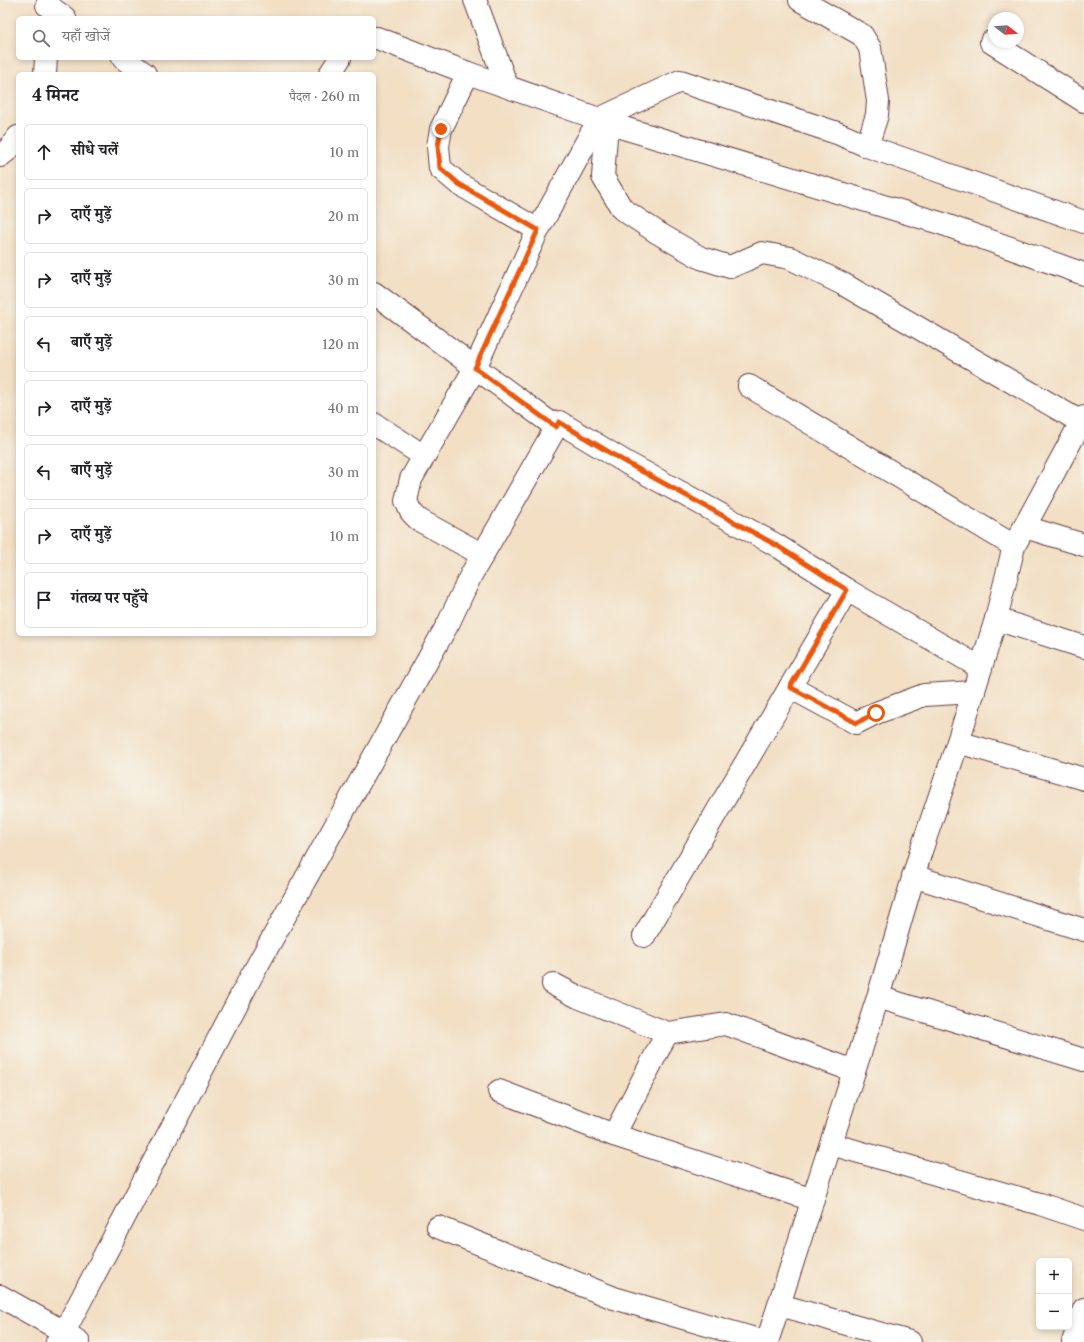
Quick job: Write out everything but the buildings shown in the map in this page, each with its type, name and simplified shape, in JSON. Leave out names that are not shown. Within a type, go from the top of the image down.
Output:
[{"type":"street","points":[[475,0],[507,86]]},
{"type":"street","points":[[800,0],[862,35],[870,48],[878,101],[877,115],[867,146]]},
{"type":"street","points":[[45,8],[61,16]]},
{"type":"street","points":[[376,38],[468,73],[603,121],[940,223],[1084,274]]},
{"type":"street","points":[[1000,48],[1084,101]]},
{"type":"street","points":[[45,72],[46,60]]},
{"type":"street","points":[[126,60],[142,72]]},
{"type":"street","points":[[331,72],[339,60]]},
{"type":"street","points":[[468,73],[441,129],[438,146],[440,168],[459,184],[538,230]]},
{"type":"street","points":[[483,555],[419,520],[411,512],[406,501],[411,478],[475,368],[538,230],[603,121],[680,81],[837,134],[867,146],[1084,222]]},
{"type":"street","points":[[438,1227],[614,1298],[767,1342],[878,997],[913,876],[974,692],[996,619],[1014,546],[1083,419],[843,284],[790,258],[762,253],[730,267],[701,258],[658,233],[622,209],[603,177],[603,121]]},
{"type":"street","points":[[376,294],[556,427]]},
{"type":"street","points":[[749,386],[1014,546]]},
{"type":"street","points":[[0,1296],[66,1339],[252,975],[449,622],[471,575],[559,422],[627,463],[776,545],[847,590],[981,668]]},
{"type":"street","points":[[376,425],[424,456]]},
{"type":"street","points":[[1025,527],[1084,545]]},
{"type":"street","points":[[644,936],[847,590]]},
{"type":"street","points":[[996,619],[1084,647]]},
{"type":"street","points":[[790,687],[856,723],[876,713],[924,695],[974,692]]},
{"type":"street","points":[[958,742],[1084,780]]},
{"type":"street","points":[[913,876],[1084,930]]},
{"type":"street","points":[[553,984],[578,997],[667,1033],[726,1024],[854,1071]]},
{"type":"street","points":[[878,997],[1084,1060]]},
{"type":"street","points":[[614,1135],[667,1033]]},
{"type":"street","points":[[499,1091],[614,1135],[813,1200]]},
{"type":"street","points":[[831,1144],[1032,1202],[1084,1219]]},
{"type":"street","points":[[780,1305],[910,1342]]},
{"type":"street","points":[[1073,1342],[1084,1309]]},
{"type":"route","points":[[441,129],[438,146],[440,168],[459,184],[538,230],[475,368],[556,427],[559,422],[627,463],[776,545],[847,590],[790,687],[856,723],[876,713]]}]
